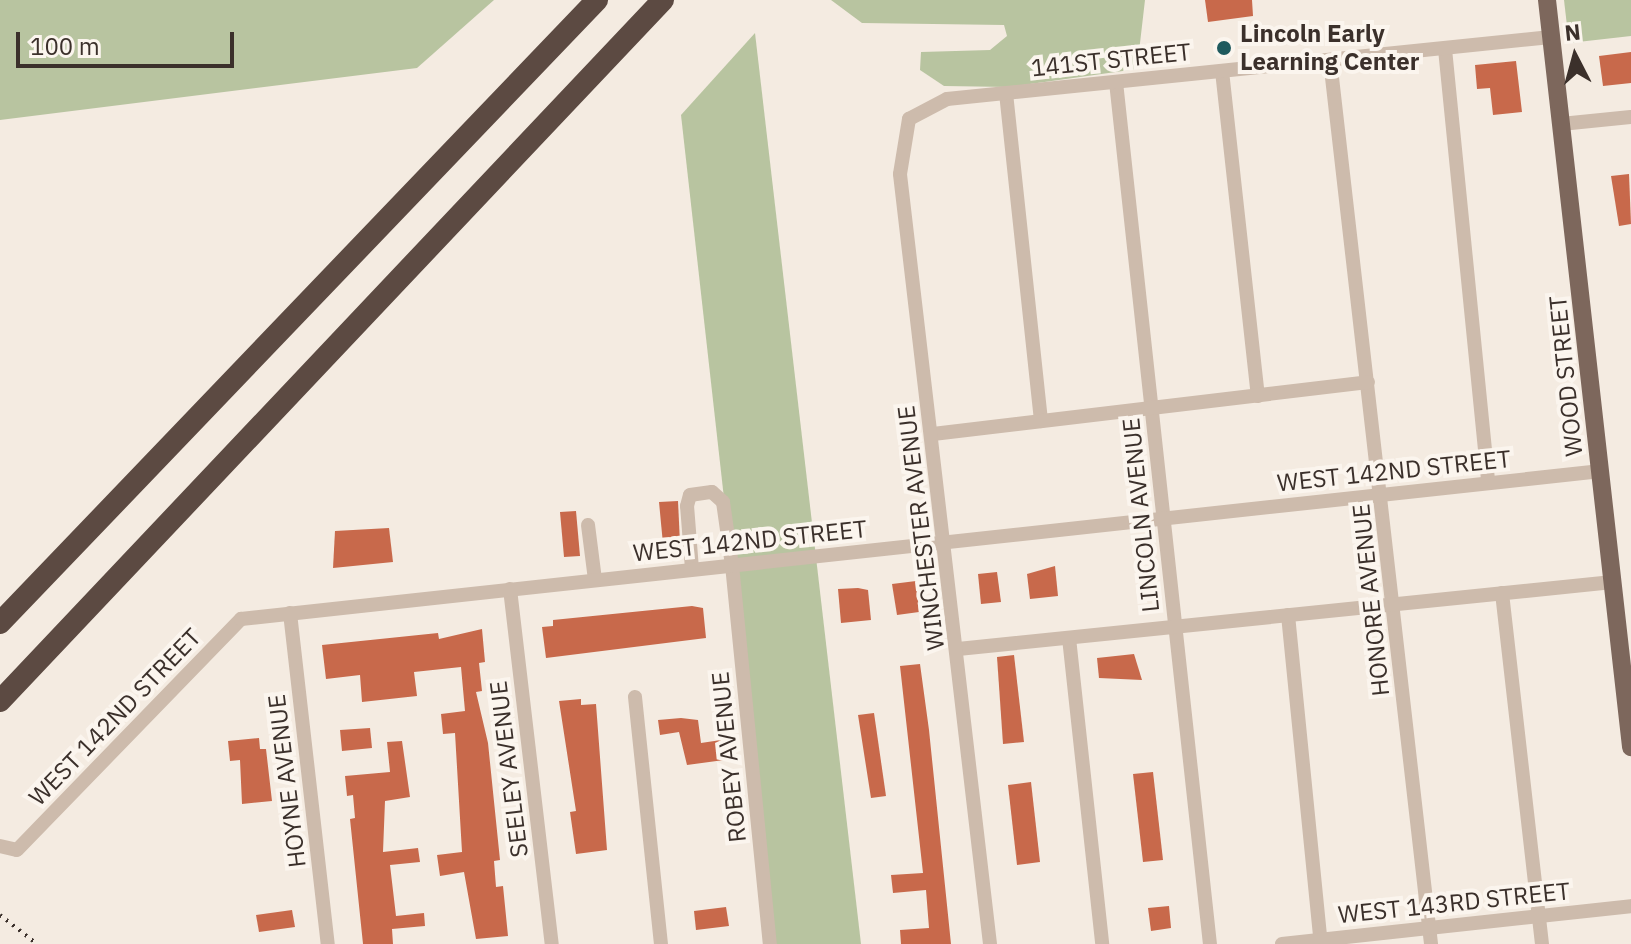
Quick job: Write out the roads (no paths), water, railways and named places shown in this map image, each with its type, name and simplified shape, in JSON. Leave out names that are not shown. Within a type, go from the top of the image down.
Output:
[{"type":"highway","points":[[0,623],[597,0]]},
{"type":"highway","points":[[0,701],[663,0]]},
{"type":"main road","name":"WOOD STREET","points":[[1547,0],[1631,747]]},
{"type":"street","name":"141ST STREET","points":[[916,112],[947,99],[1551,37]]},
{"type":"street","points":[[1445,49],[1488,483]]},
{"type":"street","name":"HONORE AVENUE","points":[[1330,60],[1431,944]]},
{"type":"street","points":[[1222,71],[1258,396]]},
{"type":"street","name":"LINCOLN AVENUE","points":[[1116,82],[1210,944]]},
{"type":"street","points":[[1006,93],[1041,421]]},
{"type":"street","name":"WINCHESTER AVENUE","points":[[916,112],[905,131],[900,174],[946,542],[990,944]]},
{"type":"street","points":[[1561,124],[1631,117]]},
{"type":"street","points":[[933,434],[1368,382]]},
{"type":"street","name":"WEST 142ND STREET","points":[[0,846],[17,850],[241,619],[1601,471]]},
{"type":"street","name":"ROBEY AVENUE","points":[[692,569],[687,506],[701,490],[723,502],[770,944]]},
{"type":"street","points":[[588,525],[595,580]]},
{"type":"street","points":[[958,649],[1613,582]]},
{"type":"street","name":"SEELEY AVENUE","points":[[510,589],[552,944]]},
{"type":"street","points":[[1502,593],[1542,944]]},
{"type":"street","name":"HOYNE AVENUE","points":[[290,613],[328,944]]},
{"type":"street","points":[[1288,615],[1321,942]]},
{"type":"street","points":[[1069,638],[1102,944]]},
{"type":"street","points":[[635,697],[661,944]]},
{"type":"street","name":"WEST 143RD STREET","points":[[1282,944],[1631,906]]},
{"type":"railway","points":[[0,915],[37,944]]},
{"type":"place","name":"Lincoln Early Learning Center","points":[[1224,48]]}]
